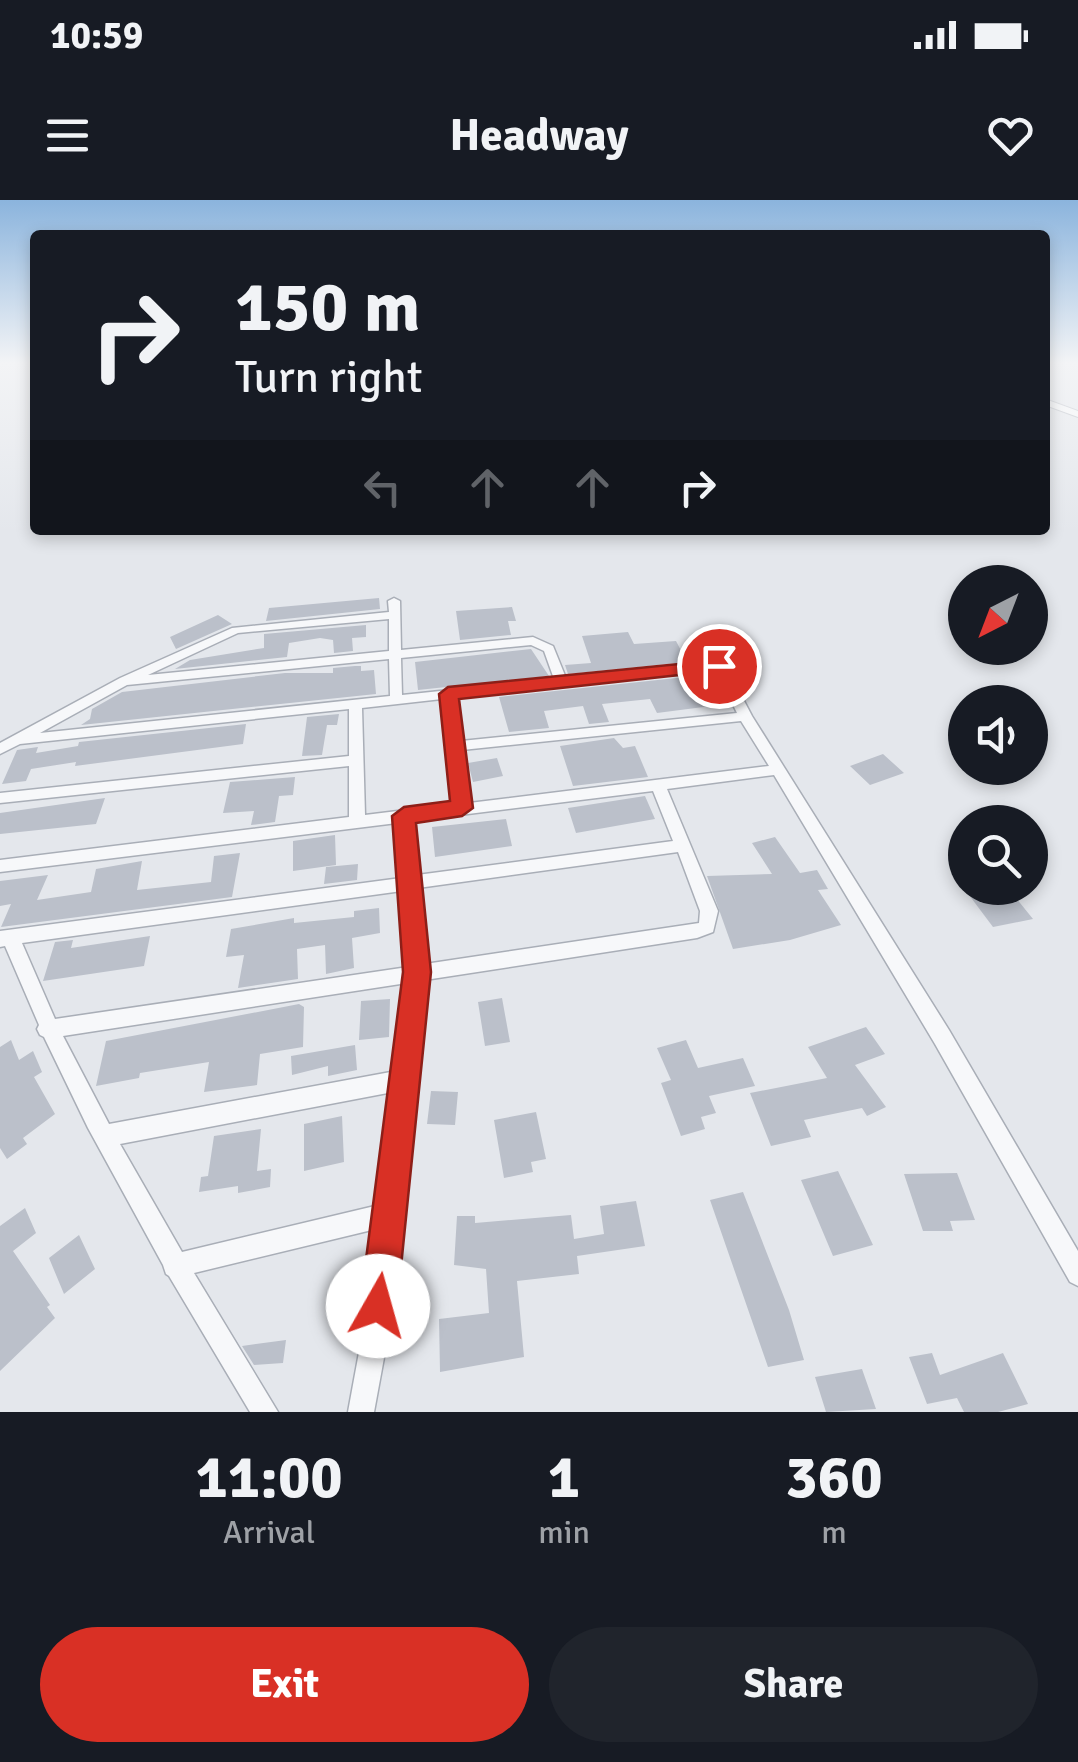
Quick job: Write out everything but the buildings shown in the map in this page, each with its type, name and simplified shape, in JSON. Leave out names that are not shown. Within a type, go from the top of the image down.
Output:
[{"type":"street","points":[[0,750],[124,681],[236,630],[395,608],[396,698]]},
{"type":"street","points":[[124,681],[542,642],[549,649],[560,682]]},
{"type":"street","points":[[708,644],[745,716],[942,1038],[1078,1274]]},
{"type":"street","points":[[14,740],[719,666]]},
{"type":"street","points":[[448,694],[462,808]]},
{"type":"street","points":[[355,703],[357,820]]},
{"type":"street","points":[[454,746],[745,716]]},
{"type":"street","points":[[0,798],[355,760]]},
{"type":"street","points":[[0,866],[778,770]]},
{"type":"street","points":[[47,1029],[707,927],[709,911],[658,784]]},
{"type":"street","points":[[360,1412],[390,1214],[417,972],[404,816]]},
{"type":"street","points":[[265,1412],[174,1266],[47,1029],[5,939],[680,846]]},
{"type":"street","points":[[104,1136],[407,1079]]},
{"type":"street","points":[[174,1266],[390,1214]]},
{"type":"route","points":[[378,1306],[417,972],[404,816],[462,808],[448,694],[719,666]]}]
